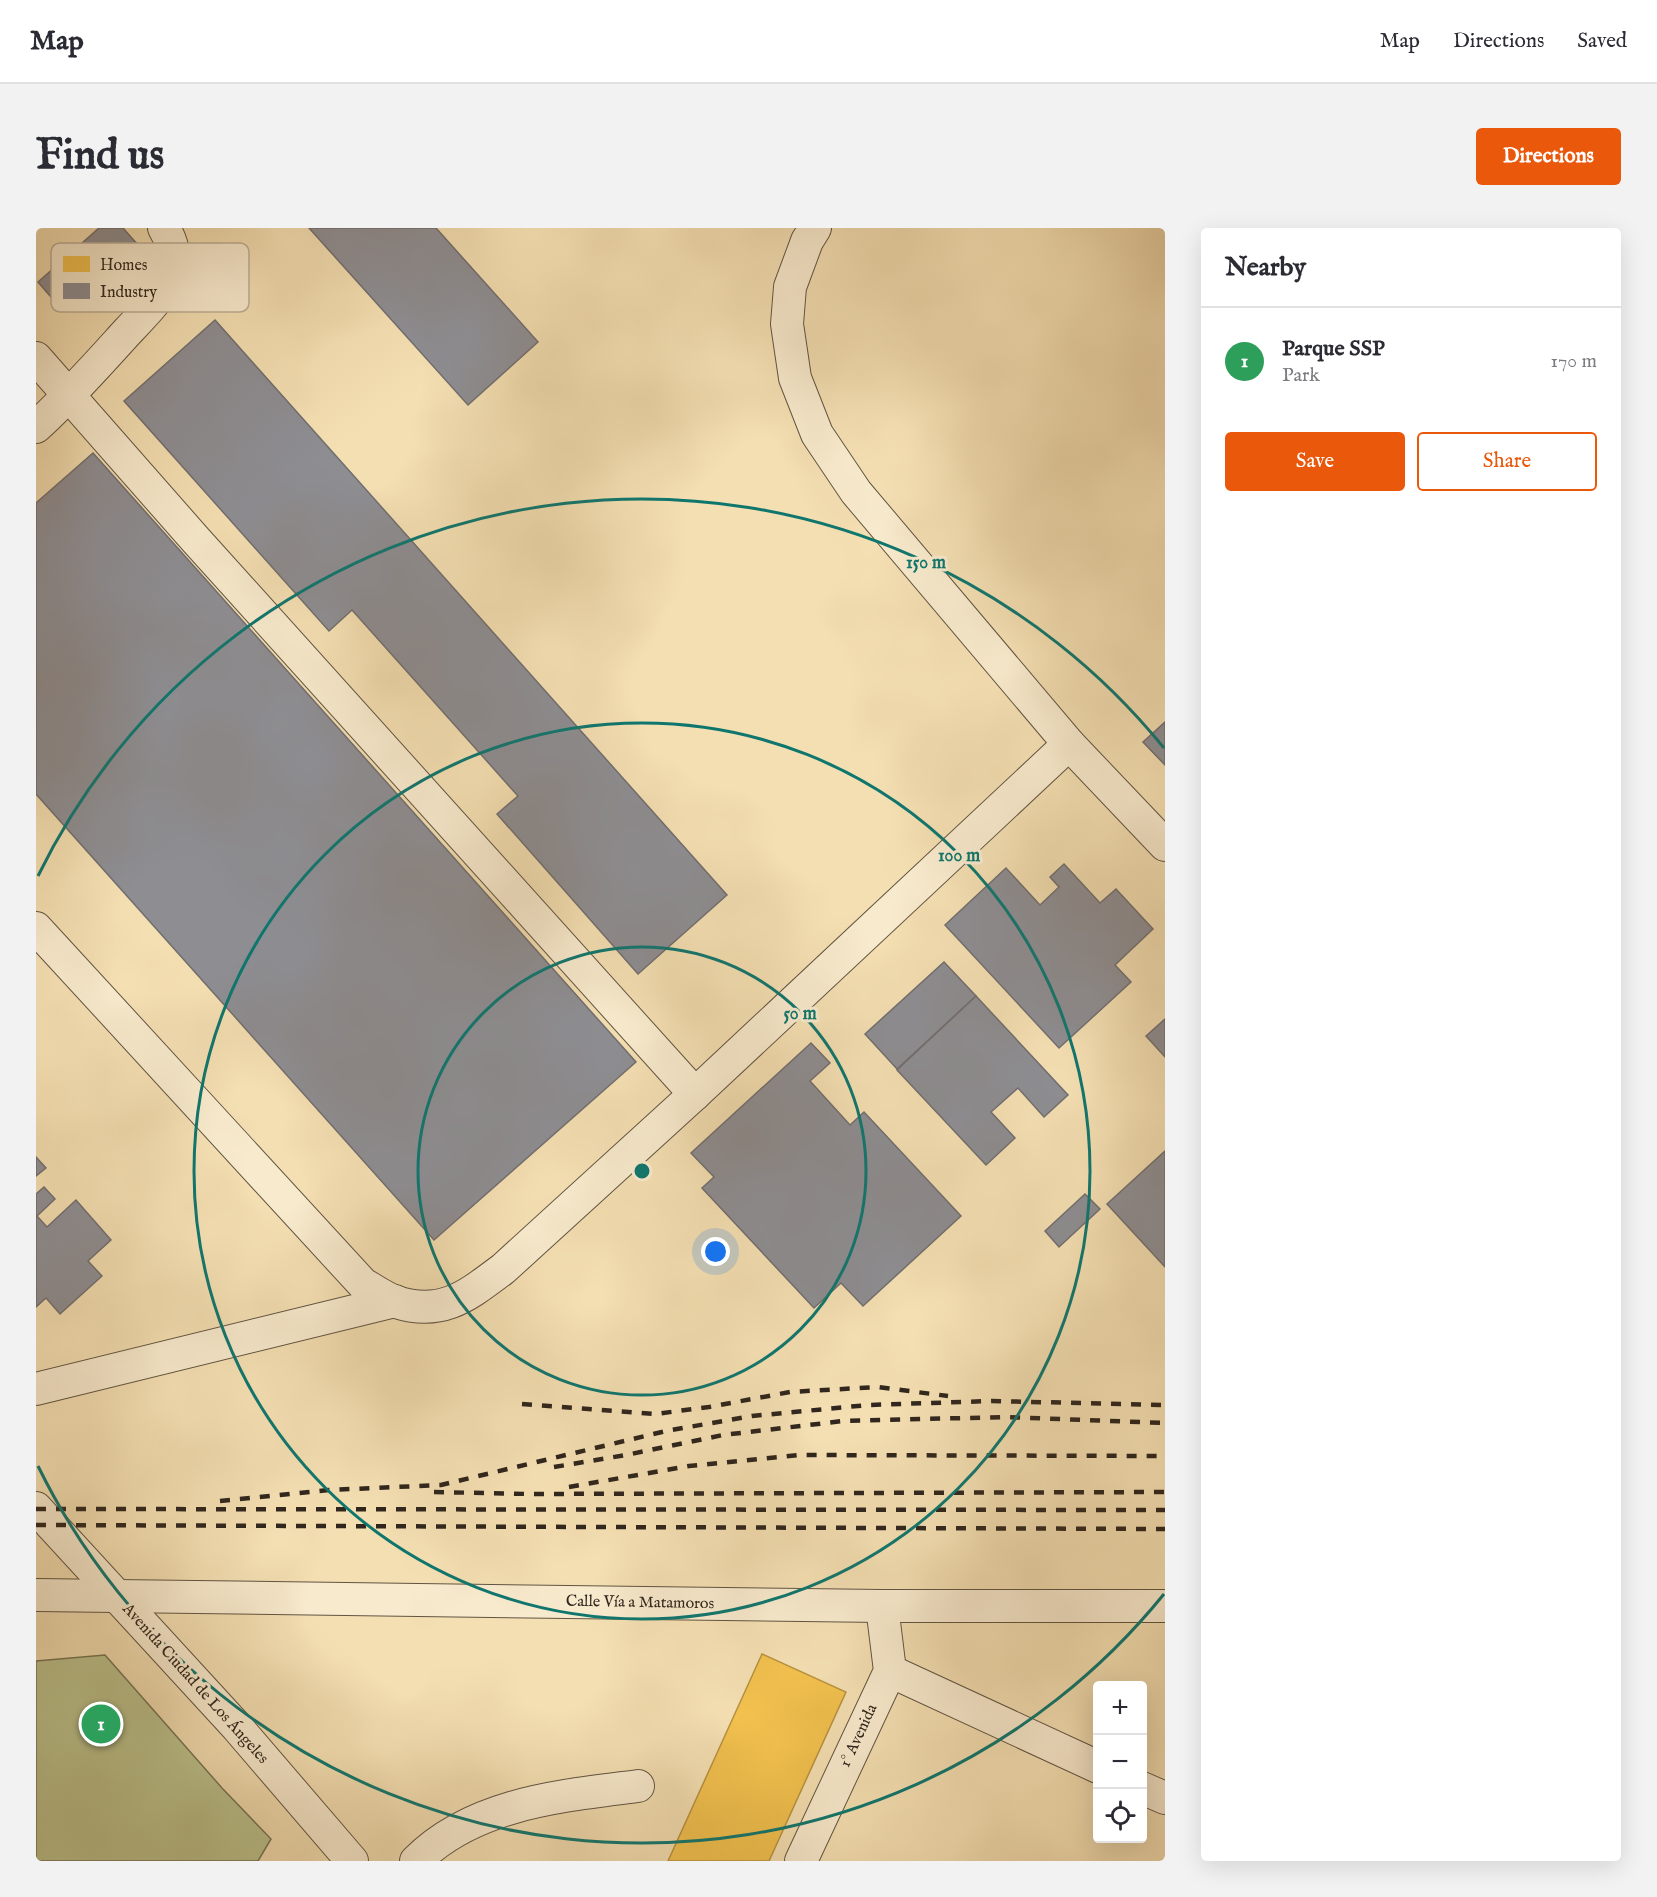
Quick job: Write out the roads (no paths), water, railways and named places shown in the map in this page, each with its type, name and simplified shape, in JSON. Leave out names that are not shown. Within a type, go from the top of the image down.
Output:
[{"type":"street","points":[[164,228],[173,243]]},
{"type":"street","points":[[815,228],[807,241],[790,287],[787,324],[795,378],[817,434],[856,492],[1069,744],[1165,845]]},
{"type":"street","points":[[36,427],[70,395],[145,312]]},
{"type":"street","points":[[36,358],[203,548],[695,1094]]},
{"type":"street","points":[[36,928],[363,1284],[395,1301],[425,1308],[450,1304],[470,1293],[503,1269],[695,1094],[1069,744]]},
{"type":"street","points":[[36,1389],[395,1301]]},
{"type":"street","name":"Avenida Ciudad de Los Ángeles","points":[[36,1508],[237,1727],[349,1860]]},
{"type":"street","name":"Calle Vía a Matamoros","points":[[36,1595],[882,1606],[1165,1606]]},
{"type":"street","points":[[882,1606],[890,1671],[1093,1765]]},
{"type":"street","name":"1° Avenida","points":[[801,1861],[890,1671]]},
{"type":"street","points":[[416,1861],[450,1833],[490,1814],[559,1796],[638,1785]]},
{"type":"street","points":[[1145,1789],[1165,1798]]},
{"type":"railway","points":[[522,1404],[655,1414],[790,1392],[877,1387],[948,1396]]},
{"type":"railway","points":[[220,1501],[329,1490],[441,1485],[666,1431],[752,1416],[868,1405],[992,1401],[1165,1405]]},
{"type":"railway","points":[[554,1467],[723,1435],[843,1421],[1006,1417],[1165,1423]]},
{"type":"railway","points":[[569,1487],[689,1466],[799,1455],[1165,1456]]},
{"type":"railway","points":[[434,1492],[530,1494],[1165,1492]]},
{"type":"railway","points":[[36,1509],[1165,1510]]},
{"type":"railway","points":[[36,1525],[1165,1529]]},
{"type":"place","name":"Parque SSP","points":[[101,1724]]}]
